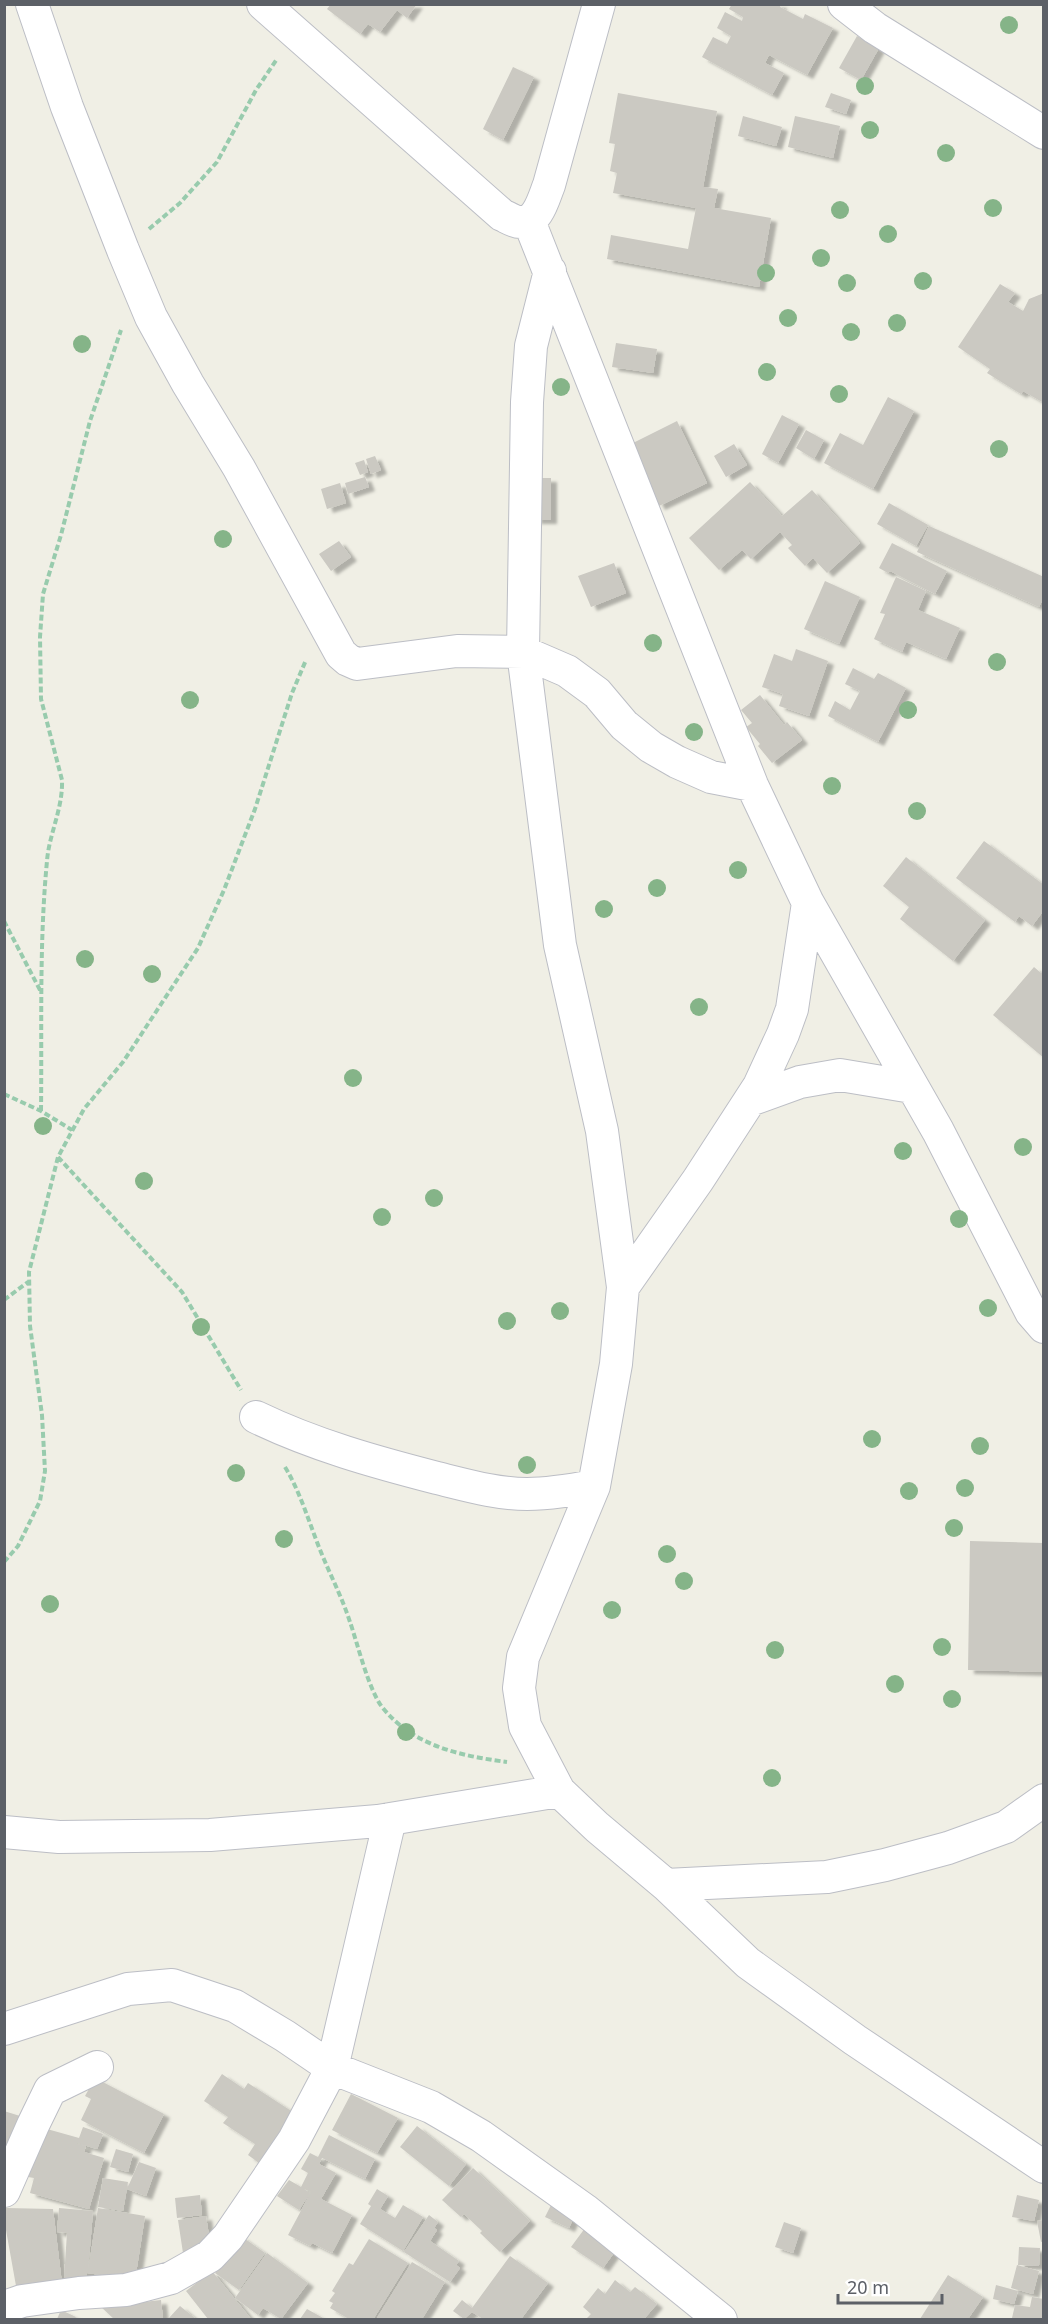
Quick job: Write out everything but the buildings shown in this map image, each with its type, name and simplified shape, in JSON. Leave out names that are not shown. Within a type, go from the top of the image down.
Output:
[{"type":"street","points":[[32,4],[67,107],[151,317],[182,375],[239,468],[341,654],[357,664],[457,651],[523,652],[567,671],[597,693],[624,725],[651,747],[711,777],[752,785]]},
{"type":"street","points":[[263,4],[502,215],[520,222],[529,221],[538,212],[549,185],[599,4]]},
{"type":"street","points":[[843,4],[875,28],[1044,133]]},
{"type":"street","points":[[529,221],[752,785],[808,903],[938,1131],[1031,1312],[1044,1327]]},
{"type":"street","points":[[550,271],[531,346],[527,402],[523,652],[560,945],[602,1131],[623,1287],[616,1364],[594,1486],[523,1657],[519,1688],[525,1726],[553,1779],[597,1827],[666,1885],[748,1963],[855,2040],[1044,2167]]},
{"type":"street","points":[[623,1287],[698,1180],[759,1086],[792,1009],[808,903]]},
{"type":"street","points":[[750,1100],[800,1082],[840,1074],[912,1087]]},
{"type":"street","points":[[256,1417],[295,1436],[383,1465],[475,1487],[525,1494],[557,1493],[594,1486]]},
{"type":"street","points":[[4,1832],[59,1837],[210,1835],[390,1819],[553,1779]]},
{"type":"street","points":[[666,1885],[827,1877],[885,1865],[948,1848],[1006,1827],[1044,1800]]},
{"type":"street","points":[[4,2307],[22,2301],[79,2293],[126,2290],[171,2278],[210,2256],[228,2237],[294,2140],[332,2068],[390,1819]]},
{"type":"street","points":[[4,2030],[128,1989],[172,1985],[235,2006],[332,2068],[431,2107],[480,2136],[585,2210],[721,2319]]},
{"type":"street","points":[[4,2191],[50,2090],[97,2067]]},
{"type":"path","points":[[123,250],[180,203],[218,162],[256,90],[277,59],[301,38]]},
{"type":"path","points":[[41,1111],[43,920],[47,858],[63,793],[62,780],[41,699],[40,637],[43,594],[61,536],[90,421],[122,325]]},
{"type":"path","points":[[4,1562],[18,1546],[40,1501],[45,1471],[42,1415],[30,1326],[29,1272],[58,1157],[84,1109],[123,1062],[198,948],[224,890],[255,809],[292,693],[322,621]]},
{"type":"path","points":[[4,921],[42,994]]},
{"type":"path","points":[[4,1094],[41,1111],[72,1130]]},
{"type":"path","points":[[58,1157],[182,1292],[256,1417]]},
{"type":"path","points":[[4,1300],[29,1282]]},
{"type":"path","points":[[284,1464],[295,1483],[349,1618],[381,1706],[395,1720],[426,1743],[472,1758],[553,1779]]}]
